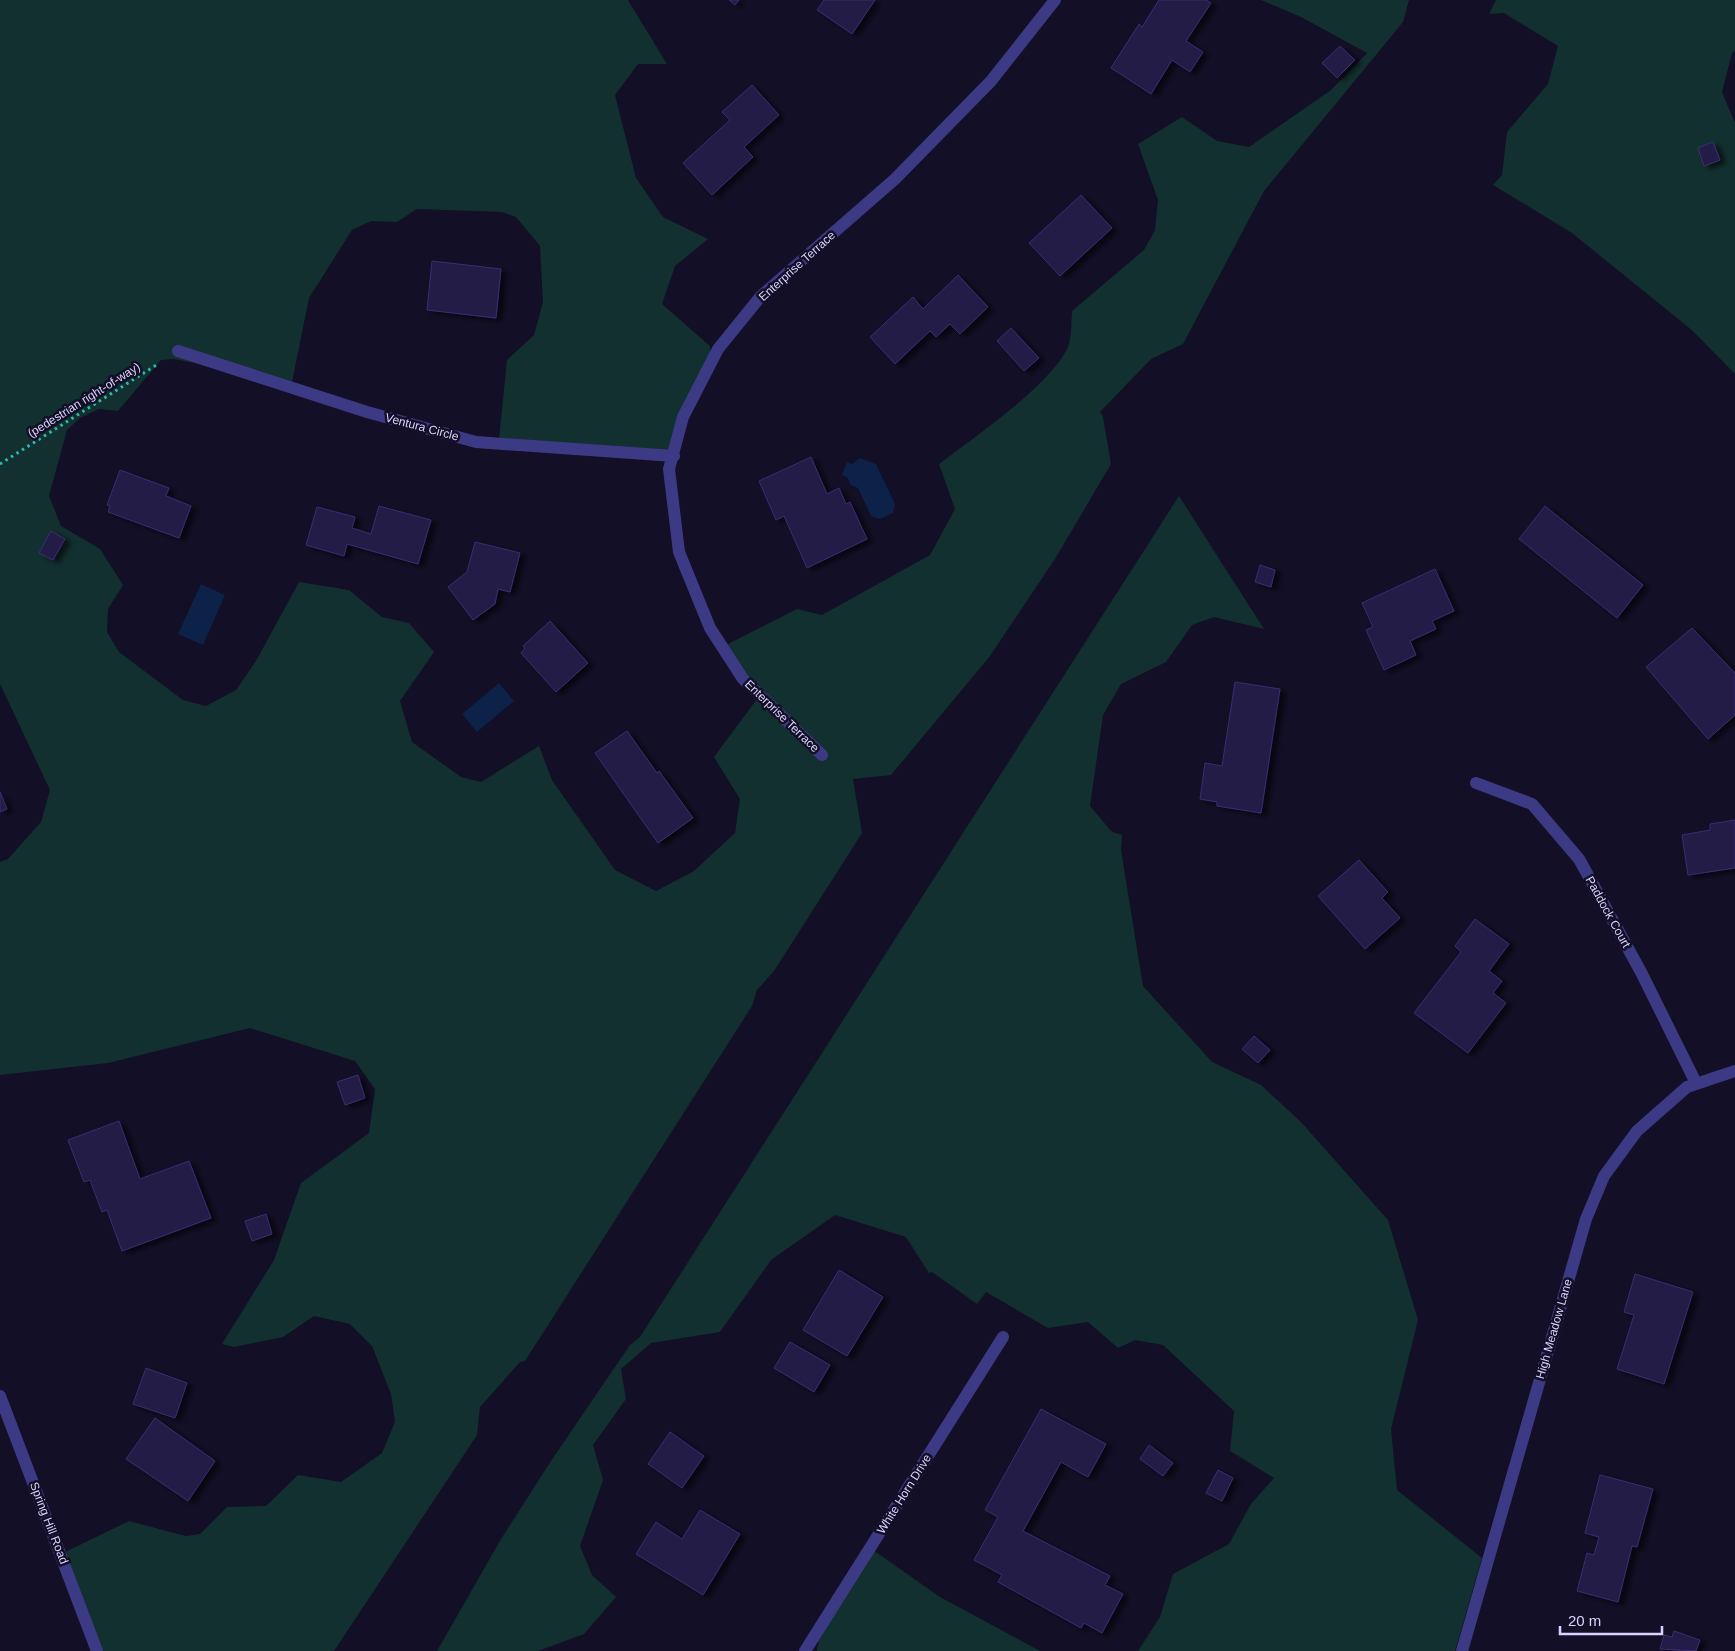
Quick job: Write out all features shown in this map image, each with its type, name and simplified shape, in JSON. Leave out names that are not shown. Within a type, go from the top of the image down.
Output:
[{"type":"street","name":"Enterprise Terrace","points":[[822,755],[743,680],[710,628],[679,552],[669,469],[683,417],[718,349],[761,296],[896,179],[991,82],[1055,0]]},
{"type":"street","name":"Ventura Circle","points":[[178,351],[367,412],[476,442],[674,456]]},
{"type":"street","name":"Paddock Court","points":[[1476,783],[1532,804],[1580,859],[1641,972],[1696,1083]]},
{"type":"street","name":"High Meadow Lane","points":[[1462,1651],[1586,1219],[1604,1176],[1637,1131],[1687,1087],[1735,1071]]},
{"type":"street","name":"White Horn Drive","points":[[805,1651],[1003,1337]]},
{"type":"street","name":"Spring Hill Road","points":[[0,1396],[97,1651]]},
{"type":"path","name":"(pedestrian right-of-way)","points":[[0,464],[178,351]]},
{"type":"green space","points":[[0,0],[628,0],[667,64],[638,64],[615,95],[636,178],[663,217],[708,239],[675,266],[662,304],[710,346],[711,356],[666,455],[499,440],[507,360],[534,335],[543,302],[540,246],[516,217],[502,212],[417,209],[397,222],[371,221],[352,230],[309,298],[292,382],[174,359],[161,360],[118,411],[99,409],[80,418],[67,430],[49,496],[61,526],[100,549],[123,585],[108,609],[107,632],[119,652],[183,700],[206,706],[236,690],[256,661],[299,582],[349,590],[382,617],[409,623],[434,652],[400,701],[412,742],[461,777],[481,782],[539,746],[552,780],[615,870],[656,891],[694,871],[735,833],[740,799],[714,757],[757,699],[724,646],[797,609],[822,615],[930,555],[955,509],[939,464],[1009,411],[1044,379],[1057,364],[1069,345],[1072,311],[1144,250],[1155,230],[1158,200],[1138,144],[1182,117],[1217,141],[1249,147],[1331,90],[1367,53],[1301,17],[1261,0],[1409,0],[1403,22],[1264,191],[1183,344],[1151,359],[1100,412],[1103,417],[1111,464],[1055,559],[990,656],[891,775],[853,779],[862,833],[774,971],[757,990],[752,1006],[525,1361],[520,1362],[480,1407],[477,1435],[334,1651],[94,1651],[59,1555],[129,1521],[186,1536],[200,1534],[227,1507],[266,1506],[298,1475],[341,1482],[382,1453],[395,1422],[391,1394],[372,1346],[350,1324],[314,1316],[283,1337],[234,1347],[222,1344],[274,1260],[301,1183],[369,1133],[375,1089],[355,1061],[250,1028],[108,1063],[0,1075],[0,862],[8,859],[41,822],[50,790],[0,684]]},
{"type":"green space","points":[[1496,0],[1735,0],[1735,51],[1732,53],[1722,92],[1735,123],[1735,374],[1693,331],[1572,233],[1493,185],[1502,175],[1507,132],[1548,84],[1558,46],[1504,13],[1489,14]]},
{"type":"green space","points":[[1179,496],[1264,629],[1214,617],[1192,625],[1166,662],[1121,684],[1103,715],[1090,806],[1112,832],[1122,835],[1121,850],[1143,986],[1212,1062],[1261,1085],[1301,1122],[1388,1220],[1418,1320],[1391,1429],[1397,1490],[1482,1558],[1455,1651],[1138,1651],[1160,1617],[1173,1574],[1229,1544],[1251,1504],[1274,1478],[1230,1451],[1234,1411],[1163,1345],[1135,1340],[1118,1348],[1088,1322],[1048,1328],[986,1292],[977,1304],[932,1272],[929,1273],[906,1237],[835,1215],[771,1260],[720,1332],[651,1343],[621,1369],[626,1399],[593,1445],[603,1480],[580,1546],[592,1575],[616,1597],[584,1634],[538,1651],[437,1651],[501,1539],[551,1461],[630,1345],[640,1337]]},
{"type":"green space","points":[[873,1550],[940,1597],[1040,1651],[817,1651],[823,1612]]},
{"type":"water","points":[[860,458],[876,464],[895,504],[893,513],[880,519],[871,516],[858,488],[851,485],[847,477],[842,475],[847,462],[852,464]]},
{"type":"water","points":[[201,584],[225,595],[203,645],[178,634]]},
{"type":"water","points":[[499,683],[514,701],[477,732],[462,714]]},
{"type":"building","points":[[729,0],[739,0],[735,5]]},
{"type":"building","points":[[824,0],[875,0],[852,34],[817,10]]},
{"type":"building","points":[[1159,0],[1206,0],[1211,3],[1186,41],[1203,52],[1190,72],[1172,60],[1151,94],[1111,68],[1139,24],[1142,27]]},
{"type":"building","points":[[1340,46],[1355,60],[1337,78],[1322,63]]},
{"type":"building","points":[[752,85],[779,115],[744,147],[753,157],[712,195],[683,163],[730,120],[722,112]]},
{"type":"building","points":[[1713,142],[1720,160],[1704,166],[1698,148]]},
{"type":"building","points":[[1081,195],[1112,228],[1060,276],[1029,243]]},
{"type":"building","points":[[432,261],[501,269],[496,318],[427,310]]},
{"type":"building","points":[[958,275],[988,307],[960,334],[950,324],[936,337],[930,331],[895,364],[870,337],[913,297],[923,309]]},
{"type":"building","points":[[1011,328],[1039,358],[1024,371],[997,341]]},
{"type":"building","points":[[811,457],[827,494],[839,488],[846,504],[850,502],[867,539],[807,568],[784,516],[776,520],[759,481]]},
{"type":"building","points":[[120,470],[169,488],[166,496],[191,506],[179,538],[108,512],[110,506],[107,505]]},
{"type":"building","points":[[379,506],[431,520],[418,564],[347,544],[344,556],[306,545],[317,507],[355,517],[352,528],[371,534]]},
{"type":"building","points":[[1545,506],[1643,585],[1617,618],[1519,539]]},
{"type":"building","points":[[51,531],[65,539],[53,560],[39,553]]},
{"type":"building","points":[[475,542],[520,553],[510,592],[498,589],[495,604],[473,620],[448,587],[467,572]]},
{"type":"building","points":[[1260,565],[1275,570],[1271,587],[1255,582]]},
{"type":"building","points":[[1435,569],[1454,611],[1432,621],[1436,629],[1410,641],[1416,655],[1384,670],[1366,630],[1373,627],[1362,603]]},
{"type":"building","points":[[550,621],[588,663],[556,692],[521,653],[525,648],[523,646]]},
{"type":"building","points":[[1692,628],[1735,673],[1735,715],[1708,739],[1646,667]]},
{"type":"building","points":[[1235,682],[1280,689],[1261,813],[1217,806],[1217,802],[1200,799],[1205,763],[1222,766]]},
{"type":"building","points":[[627,731],[693,818],[658,843],[595,753]]},
{"type":"building","points":[[0,792],[7,809],[0,812]]},
{"type":"building","points":[[1735,820],[1735,868],[1688,875],[1682,835],[1710,830],[1710,824]]},
{"type":"building","points":[[1359,860],[1388,892],[1382,898],[1400,918],[1365,949],[1318,896]]},
{"type":"building","points":[[1475,919],[1509,944],[1489,971],[1502,981],[1493,993],[1506,1003],[1468,1053],[1414,1013],[1461,952],[1455,946]]},
{"type":"building","points":[[1254,1036],[1270,1050],[1258,1063],[1242,1049]]},
{"type":"building","points":[[358,1075],[365,1098],[345,1105],[337,1082]]},
{"type":"building","points":[[119,1121],[140,1179],[189,1161],[211,1218],[122,1251],[107,1210],[102,1212],[90,1180],[84,1182],[68,1140]]},
{"type":"building","points":[[266,1214],[272,1234],[252,1241],[245,1221]]},
{"type":"building","points":[[839,1270],[883,1297],[847,1356],[803,1330]]},
{"type":"building","points":[[1635,1274],[1693,1292],[1664,1384],[1617,1369],[1634,1315],[1624,1312]]},
{"type":"building","points":[[790,1342],[830,1365],[814,1392],[774,1368]]},
{"type":"building","points":[[146,1368],[187,1383],[175,1418],[133,1404]]},
{"type":"building","points":[[1041,1409],[1106,1444],[1088,1477],[1061,1462],[1023,1531],[1110,1576],[1105,1585],[1123,1594],[1102,1633],[1084,1623],[1081,1628],[998,1582],[1002,1575],[974,1560],[998,1517],[985,1510]]},
{"type":"building","points":[[155,1418],[215,1461],[188,1501],[126,1459]]},
{"type":"building","points":[[670,1432],[704,1456],[682,1488],[648,1464]]},
{"type":"building","points":[[1149,1445],[1173,1463],[1163,1476],[1140,1459]]},
{"type":"building","points":[[1218,1470],[1233,1478],[1222,1501],[1206,1493]]},
{"type":"building","points":[[1600,1475],[1653,1489],[1637,1547],[1632,1546],[1618,1602],[1577,1591],[1587,1553],[1594,1555],[1599,1537],[1585,1533]]},
{"type":"building","points":[[700,1510],[740,1534],[703,1595],[636,1554],[656,1522],[682,1539]]},
{"type":"building","points":[[1674,1631],[1700,1640],[1696,1651],[1660,1649],[1664,1635],[1672,1637]]}]
